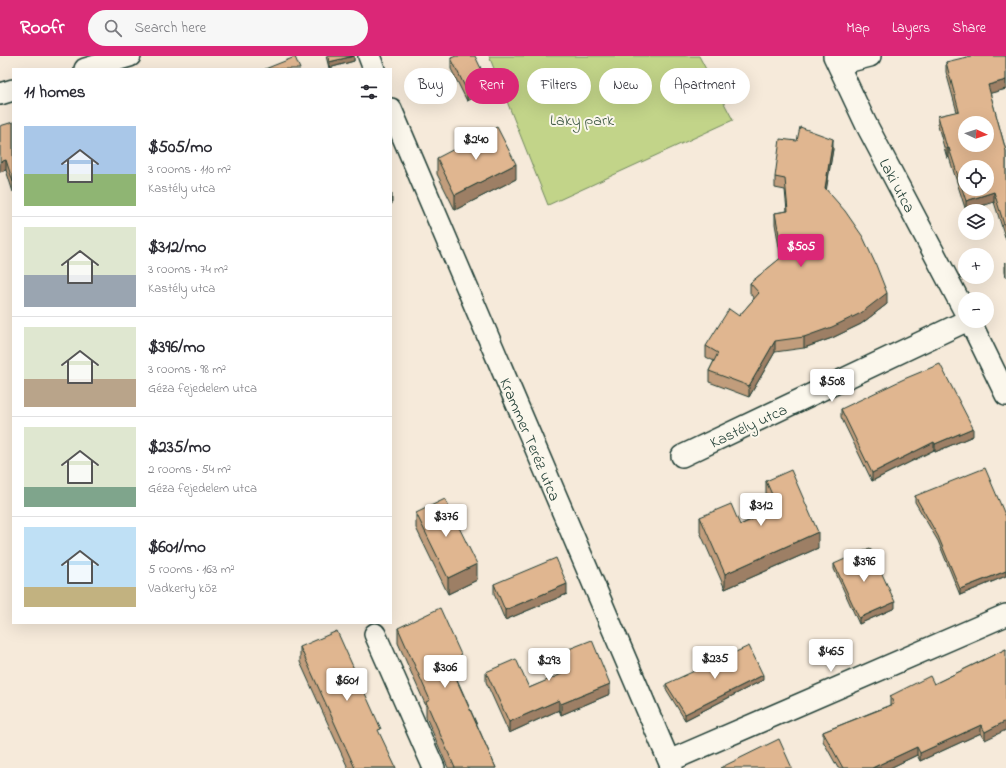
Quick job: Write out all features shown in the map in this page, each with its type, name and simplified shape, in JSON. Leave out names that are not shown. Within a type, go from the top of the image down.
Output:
[{"type":"street","points":[[88,68],[130,56]]},
{"type":"street","points":[[369,56],[374,68]]},
{"type":"street","points":[[836,60],[870,56]]},
{"type":"street","name":"Laki utca","points":[[836,60],[866,124],[930,242],[958,298]]},
{"type":"street","points":[[0,94],[12,90]]},
{"type":"street","name":"Krammer Teréz utca","points":[[392,111],[671,764]]},
{"type":"street","name":"Kastély utca","points":[[682,456],[958,325]]},
{"type":"street","points":[[973,328],[1006,395]]},
{"type":"street","points":[[671,764],[1006,615]]},
{"type":"street","points":[[375,634],[434,768]]},
{"type":"green space","name":"Laky park","points":[[489,56],[699,56],[705,68],[660,68],[660,104],[724,104],[733,120],[548,205],[508,104],[519,104],[519,68],[494,68]]},
{"type":"building","points":[[328,56],[354,56],[329,62]]},
{"type":"building","points":[[456,56],[475,56],[481,68],[465,68],[465,87],[457,68],[451,58]]},
{"type":"building","points":[[971,56],[1006,56],[1006,80],[988,85],[1006,151],[1006,231],[994,192],[994,160],[958,160],[958,176],[949,148],[947,148],[938,116],[959,111],[946,62]]},
{"type":"building","points":[[295,57],[300,68],[268,68]]},
{"type":"building","points":[[12,122],[12,179],[6,160],[0,162],[0,126]]},
{"type":"building","points":[[497,127],[516,164],[455,195],[437,158]]},
{"type":"building","points":[[800,127],[833,139],[825,188],[845,211],[863,237],[887,293],[861,313],[832,327],[804,337],[775,341],[749,386],[709,371],[718,353],[706,346],[729,309],[739,316],[759,293],[750,283],[783,256],[775,213],[788,211],[785,179],[775,177],[780,139],[797,141]]},
{"type":"building","points":[[964,196],[982,196],[966,201]]},
{"type":"building","points":[[940,364],[973,428],[935,444],[934,442],[872,473],[841,409],[904,379]]},
{"type":"building","points":[[985,468],[1006,517],[1006,571],[960,589],[938,536],[915,496]]},
{"type":"building","points":[[791,470],[818,532],[725,574],[700,517],[731,504],[740,525],[778,508],[766,481]]},
{"type":"building","points":[[445,499],[477,564],[448,578],[416,513]]},
{"type":"building","points":[[870,548],[895,602],[859,618],[834,564]]},
{"type":"building","points":[[556,558],[567,584],[505,610],[494,584]]},
{"type":"building","points":[[440,608],[463,659],[450,665],[496,768],[455,768],[426,702],[430,700],[398,628]]},
{"type":"building","points":[[337,631],[381,729],[378,730],[396,768],[355,768],[300,647]]},
{"type":"building","points":[[592,640],[610,684],[561,704],[559,700],[509,722],[486,672],[516,659],[529,688],[564,673],[556,654]]},
{"type":"building","points":[[749,646],[763,675],[685,714],[666,684]]},
{"type":"building","points":[[1006,649],[1006,721],[985,732],[981,725],[920,753],[917,747],[872,768],[843,768],[823,732],[894,704],[890,696],[930,676],[934,684]]},
{"type":"building","points":[[779,739],[792,768],[720,768]]}]
